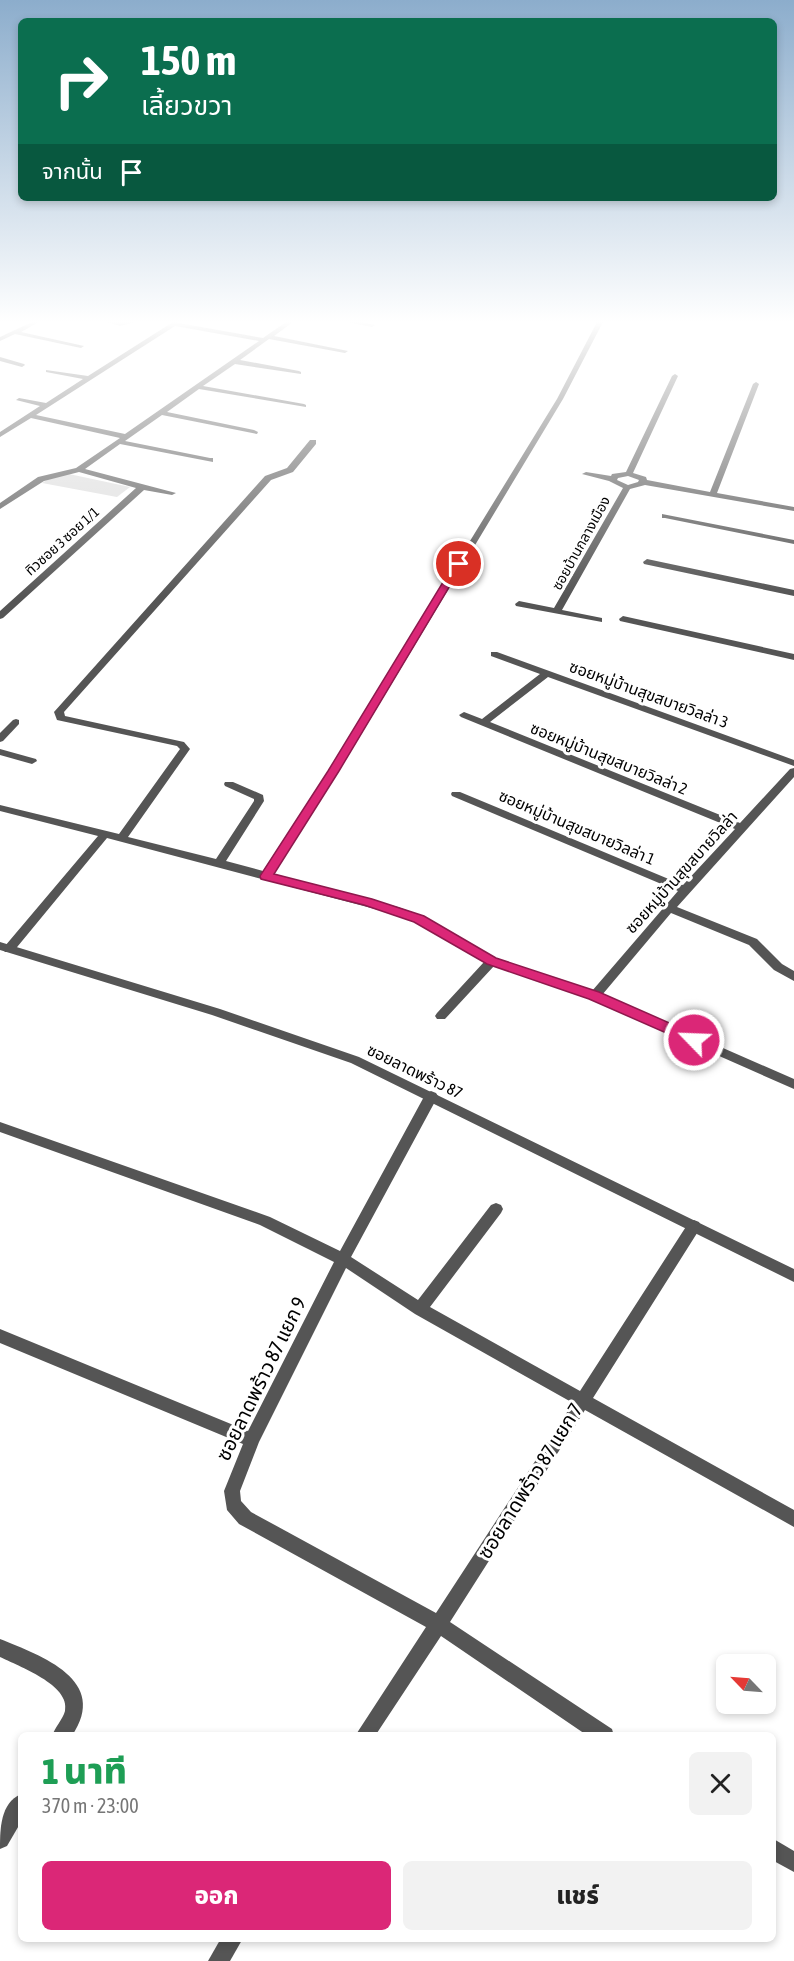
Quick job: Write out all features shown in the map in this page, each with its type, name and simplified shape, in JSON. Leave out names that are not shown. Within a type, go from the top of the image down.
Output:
[{"type":"street","points":[[2,432],[34,414]]},
{"type":"street","points":[[0,507],[41,479],[79,470],[161,414]]},
{"type":"street","points":[[164,414],[254,432]]},
{"type":"street","points":[[266,876],[334,771],[551,414]]},
{"type":"street","points":[[629,474],[657,414]]},
{"type":"street","points":[[712,494],[744,414]]},
{"type":"street","points":[[30,416],[210,460]]},
{"type":"street","points":[[121,839],[185,749],[180,744],[60,718],[59,712],[268,478],[290,470],[313,442]]},
{"type":"street","points":[[79,470],[172,493]]},
{"type":"street","name":"ซอยบ้านกลางเมือง","points":[[586,474],[613,479],[619,475],[629,474],[640,477],[644,482],[794,509]]},
{"type":"street","name":"ซอยบ้านกลางเมือง","points":[[613,479],[616,484],[627,488],[639,486],[644,482]]},
{"type":"street","name":"ทิวซอย 3 ซอย 1/1","points":[[0,616],[142,487]]},
{"type":"street","name":"ซอยบ้านกลางเมือง","points":[[557,611],[627,488]]},
{"type":"street","points":[[665,516],[794,542]]},
{"type":"street","points":[[647,562],[794,593]]},
{"type":"street","name":"ซอยบ้านกลางเมือง","points":[[519,604],[599,620]]},
{"type":"street","points":[[623,619],[794,657]]},
{"type":"street","name":"ซอยหมู่บ้านสุขสบายวิลล่า 3","points":[[494,654],[794,763]]},
{"type":"street","points":[[483,723],[547,673]]},
{"type":"street","name":"ซอยหมู่บ้านสุขสบายวิลล่า 2","points":[[464,715],[743,828]]},
{"type":"street","points":[[0,739],[16,722]]},
{"type":"street","points":[[0,752],[33,761]]},
{"type":"street","name":"ซอยหมู่บ้านสุขสบายวิลล่า","points":[[594,996],[685,890],[794,771]]},
{"type":"street","points":[[219,863],[259,801],[259,797],[253,793],[229,784]]},
{"type":"street","name":"ซอยหมู่บ้านสุขสบายวิลล่า 1","points":[[456,794],[685,890]]},
{"type":"street","points":[[0,808],[368,902],[411,916],[492,961],[594,996],[794,1084]]},
{"type":"street","points":[[4,947],[104,835]]},
{"type":"street","points":[[669,908],[753,942],[778,967],[794,977]]},
{"type":"street","name":"ซอยลาดพร้าว 87","points":[[4,947],[356,1060],[794,1276]]},
{"type":"street","points":[[441,1016],[492,961]]},
{"type":"street","name":"ซอยลาดพร้าว 87 แยก 9","points":[[431,1096],[343,1259],[252,1440],[232,1491],[232,1504],[245,1518],[437,1623],[598,1732]]},
{"type":"street","points":[[0,1127],[265,1221],[343,1259],[420,1309],[794,1519]]},
{"type":"street","points":[[420,1309],[496,1209]]},
{"type":"street","name":"ซอยลาดพร้าว 87 แยก 7","points":[[367,1732],[485,1554],[582,1398],[694,1226]]},
{"type":"street","points":[[0,1336],[252,1440]]},
{"type":"street","points":[[0,1648],[66,1682],[75,1694],[74,1713],[63,1732]]},
{"type":"street","points":[[0,1839],[18,1809]]},
{"type":"street","points":[[776,1851],[794,1862]]},
{"type":"street","points":[[218,1961],[231,1942]]},
{"type":"shaded area","points":[[69,474],[130,487],[117,497],[42,483],[50,478]]},
{"type":"route","points":[[459,564],[334,771],[266,876],[368,902],[419,919],[492,961],[594,996],[694,1040]]}]
